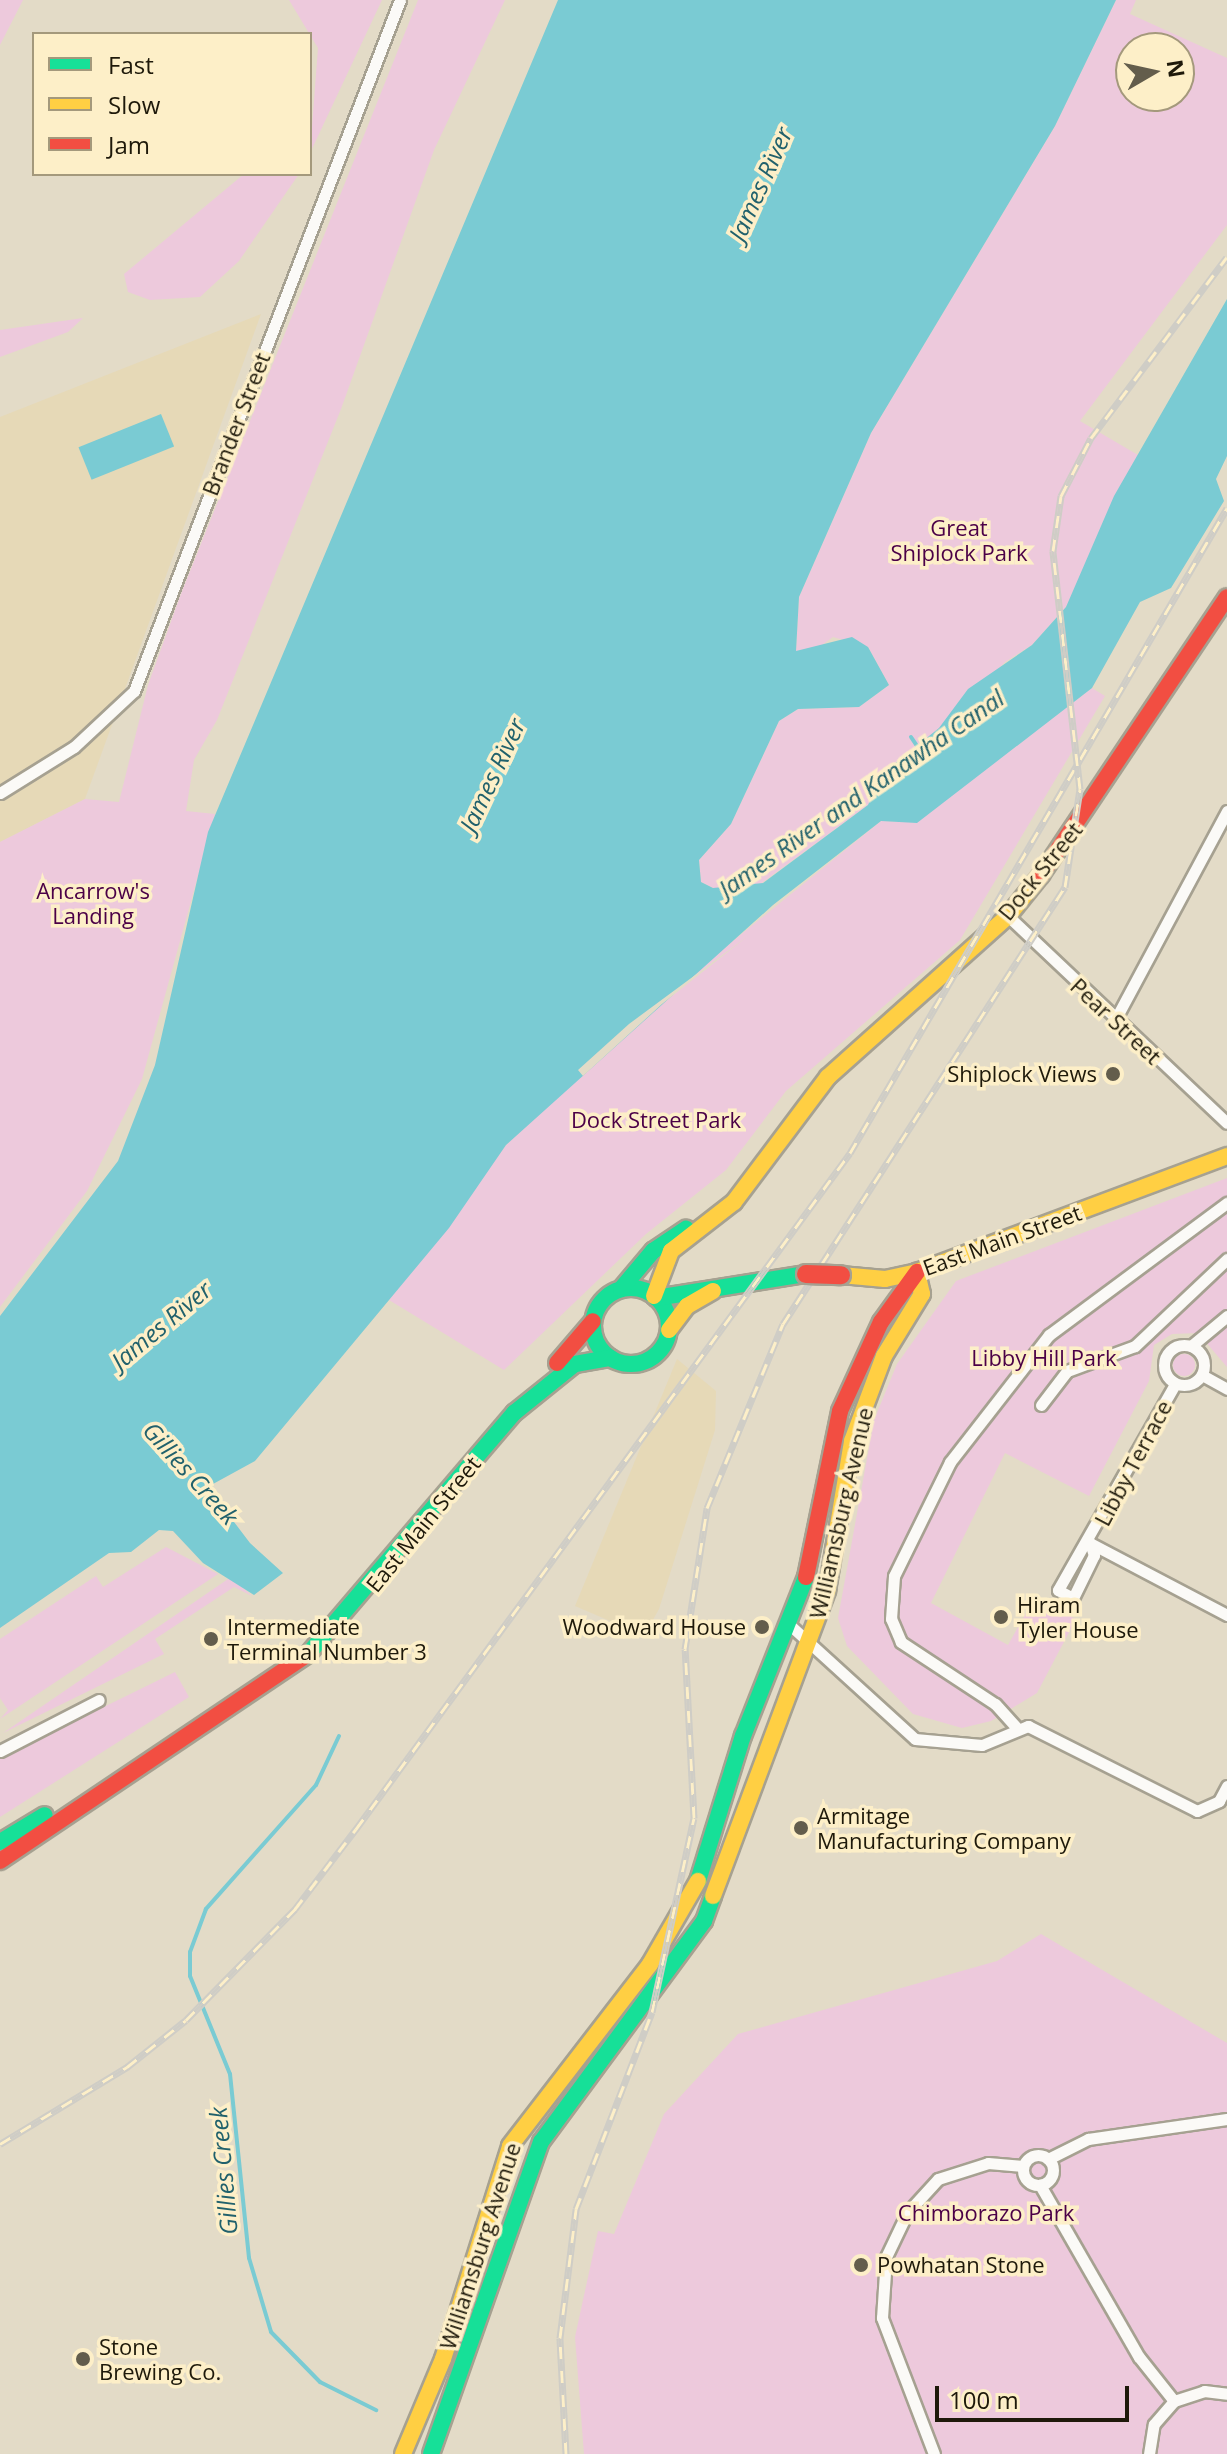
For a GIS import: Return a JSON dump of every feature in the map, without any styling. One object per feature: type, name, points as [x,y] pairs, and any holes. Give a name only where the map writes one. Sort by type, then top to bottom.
[{"type":"main road","name":"Dock Street","points":[[621,1289],[659,1245],[717,1205],[805,1104],[1008,916],[1072,835],[1227,597]]},
{"type":"main road","name":"Dock Street","points":[[655,1297],[666,1257],[734,1202],[805,1104]]},
{"type":"main road","name":"East Main Street","points":[[655,1297],[806,1274],[885,1279],[917,1272],[1227,1156]]},
{"type":"main road","name":"Williamsburg Avenue","points":[[403,2454],[445,2353],[510,2146],[684,1915],[743,1736],[792,1627],[840,1411],[867,1346],[917,1272]]},
{"type":"main road","name":"Williamsburg Avenue","points":[[431,2454],[541,2142],[704,1921],[781,1700],[811,1641],[833,1563],[852,1441],[884,1356],[922,1294],[917,1272]]},
{"type":"main road","name":"East Main Street","points":[[669,1330],[687,1306],[721,1286]]},
{"type":"main road","points":[[621,1289],[655,1297],[669,1330],[651,1359],[631,1365],[610,1358],[593,1321],[600,1304],[621,1289]]},
{"type":"main road","name":"East Main Street","points":[[0,1842],[311,1639],[503,1409],[575,1350],[593,1321]]},
{"type":"main road","name":"East Main Street","points":[[0,1861],[322,1644],[514,1413],[575,1364],[610,1358]]},
{"type":"street","name":"Brander Street","points":[[0,793],[74,747],[134,691],[400,0]]},
{"type":"street","points":[[1115,1020],[1227,811]]},
{"type":"street","name":"Pear Street","points":[[1008,916],[1227,1123]]},
{"type":"street","points":[[1016,1727],[995,1704],[901,1642],[891,1619],[894,1576],[950,1462],[1049,1335],[1227,1203]]},
{"type":"street","points":[[1041,1405],[1067,1371],[1140,1342],[1227,1259]]},
{"type":"street","points":[[1227,1316],[1191,1346],[1178,1345],[1164,1360],[1175,1384],[1202,1375],[1227,1389]]},
{"type":"street","points":[[1191,1346],[1204,1361],[1202,1375]]},
{"type":"street","name":"Libby Terrace","points":[[1175,1384],[1090,1543],[1227,1615]]},
{"type":"street","points":[[792,1627],[811,1641],[915,1739],[982,1745],[1016,1727],[1028,1726],[1197,1811],[1219,1801],[1227,1786]]},
{"type":"street","points":[[0,1751],[99,1700]]},
{"type":"street","points":[[934,2454],[882,2318],[886,2257],[907,2213],[938,2179],[971,2166],[1023,2166],[1033,2155],[1048,2159],[1088,2139],[1227,2119]]},
{"type":"street","points":[[1040,2185],[1052,2176],[1048,2159]]},
{"type":"street","points":[[1023,2166],[1027,2180],[1040,2185],[1139,2357],[1174,2401]]},
{"type":"street","points":[[1149,2454],[1154,2424],[1174,2401],[1204,2391],[1227,2394]]},
{"type":"shaded area","points":[[261,314],[85,799],[0,842],[0,417]]},
{"type":"shaded area","points":[[677,1359],[716,1391],[715,1430],[659,1609],[649,1627],[631,1630],[575,1606]]},
{"type":"green space","points":[[0,0],[23,0],[0,45]]},
{"type":"green space","points":[[289,0],[382,0],[312,149],[318,48],[312,32],[308,32]]},
{"type":"green space","name":"Ancarrow's Landing","points":[[418,0],[505,0],[434,150],[341,409],[217,720],[194,760],[186,811],[215,814],[142,1079],[87,1191],[0,1307],[0,842],[85,799],[119,802],[148,685],[181,594]]},
{"type":"green space","name":"Great Shiplock Park","points":[[1116,0],[1136,0],[1130,14],[1170,32],[1115,32],[1115,112],[1195,112],[1195,43],[1227,58],[1227,225],[1080,421],[1138,455],[1066,607],[1032,645],[1005,662],[868,805],[755,888],[713,888],[701,882],[699,860],[731,824],[779,721],[798,709],[859,707],[889,685],[868,647],[833,637],[811,653],[796,651],[799,597],[871,433],[1055,126]]},
{"type":"green space","points":[[242,176],[298,176],[239,261],[200,297],[150,300],[128,292],[124,274]]},
{"type":"green space","points":[[83,318],[68,332],[0,357],[0,330]]},
{"type":"green space","name":"Dock Street Park","points":[[1092,688],[1105,696],[960,940],[786,1091],[726,1170],[646,1234],[504,1370],[389,1300],[506,1145],[659,1001],[881,821],[917,822]]},
{"type":"green space","name":"Libby Hill Park","points":[[1227,1178],[1227,1367],[1198,1333],[1172,1334],[1154,1345],[1149,1381],[1089,1496],[1005,1453],[931,1603],[1008,1645],[1034,1599],[1076,1619],[1037,1693],[991,1721],[962,1728],[913,1714],[847,1646],[838,1618],[874,1420],[897,1364],[956,1281]]},
{"type":"green space","points":[[1184,1354],[1192,1357],[1195,1365],[1192,1373],[1184,1376],[1176,1373],[1173,1365],[1176,1357]]},
{"type":"green space","points":[[166,1547],[218,1574],[0,1719],[8,1710],[0,1698],[0,1639],[96,1576],[103,1587]]},
{"type":"green space","points":[[231,1577],[252,1596],[234,1587],[155,1639],[164,1654],[3,1733]]},
{"type":"green space","points":[[175,1672],[189,1697],[0,1817],[0,1758]]},
{"type":"green space","name":"Chimborazo Park","points":[[1041,1934],[1227,2043],[1227,2454],[584,2454],[575,2337],[598,2231],[614,2234],[664,2114],[738,2034],[997,1961]]},
{"type":"water","name":"James River","points":[[558,0],[1116,0],[1055,126],[871,433],[799,597],[796,651],[852,637],[868,647],[889,685],[859,707],[798,709],[779,721],[731,824],[699,860],[701,882],[713,888],[763,883],[868,805],[883,773],[939,728],[968,689],[1032,645],[1066,607],[1114,496],[1227,299],[1227,456],[1216,479],[1224,501],[1171,588],[1140,602],[1092,688],[917,823],[881,821],[773,905],[506,1145],[449,1228],[255,1461],[213,1484],[212,1493],[250,1543],[283,1573],[254,1595],[203,1563],[173,1531],[159,1530],[131,1552],[109,1553],[0,1628],[0,1316],[118,1161],[155,1065],[208,832]]},
{"type":"water","points":[[161,414],[174,446],[92,480],[78,447]]},
{"type":"pier","points":[[748,936],[662,1004],[583,1076],[578,1070],[629,1024]]},
{"type":"waterway","name":"James River and Kanawha Canal","points":[[911,737],[917,746]]},
{"type":"waterway","name":"Gillies Creek","points":[[339,1736],[316,1785],[206,1909],[190,1952],[190,1976],[230,2074],[249,2258],[271,2332],[320,2382],[376,2410]]},
{"type":"railway","points":[[566,2454],[560,2338],[576,2209],[652,2012],[694,1818],[685,1649],[707,1508],[783,1324],[1065,887],[1080,789],[1053,551],[1061,496],[1091,438],[1227,257]]},
{"type":"railway","points":[[0,2144],[127,2067],[186,2020],[295,1909],[356,1829],[850,1153],[1227,508]]},
{"type":"traffic: fast","points":[[621,1289],[653,1251],[686,1229]]},
{"type":"traffic: fast","points":[[656,1298],[806,1274]]},
{"type":"traffic: fast","points":[[631,1288],[646,1291],[658,1299],[666,1311],[669,1326],[666,1341],[658,1353],[646,1361],[631,1364],[616,1361],[604,1353],[596,1341],[593,1326],[596,1311],[604,1299],[616,1291],[631,1288]]},
{"type":"traffic: fast","points":[[309,1653],[514,1413],[575,1364],[610,1358]]},
{"type":"traffic: fast","points":[[698,1881],[743,1736],[806,1577]]},
{"type":"traffic: fast","points":[[0,1842],[45,1815]]},
{"type":"traffic: fast","points":[[431,2454],[541,2142],[704,1921],[713,1896]]},
{"type":"traffic: slow","points":[[654,1296],[671,1251],[734,1202],[828,1077],[1008,916],[1041,875]]},
{"type":"traffic: slow","points":[[841,1275],[885,1279],[917,1272],[1227,1156]]},
{"type":"traffic: slow","points":[[713,1896],[827,1591],[852,1441],[884,1356],[922,1294],[917,1272]]},
{"type":"traffic: slow","points":[[669,1330],[687,1306],[713,1291]]},
{"type":"traffic: slow","points":[[403,2454],[443,2359],[510,2146],[650,1964],[698,1881]]},
{"type":"traffic: jam","points":[[1041,875],[1227,597]]},
{"type":"traffic: jam","points":[[806,1577],[840,1411],[881,1322],[917,1272]]},
{"type":"traffic: jam","points":[[806,1274],[841,1275]]},
{"type":"traffic: jam","points":[[557,1363],[593,1321]]},
{"type":"traffic: jam","points":[[0,1861],[309,1653]]},
{"type":"place","name":"Shiplock Views","points":[[1113,1074]]},
{"type":"place","name":"Hiram Tyler House","points":[[1001,1617]]},
{"type":"place","name":"Woodward House","points":[[762,1627]]},
{"type":"place","name":"Intermediate Terminal Number 3","points":[[211,1639]]},
{"type":"place","name":"Armitage Manufacturing Company","points":[[801,1828]]},
{"type":"place","name":"Powhatan Stone","points":[[861,2265]]},
{"type":"place","name":"Stone Brewing Co.","points":[[83,2359]]}]
